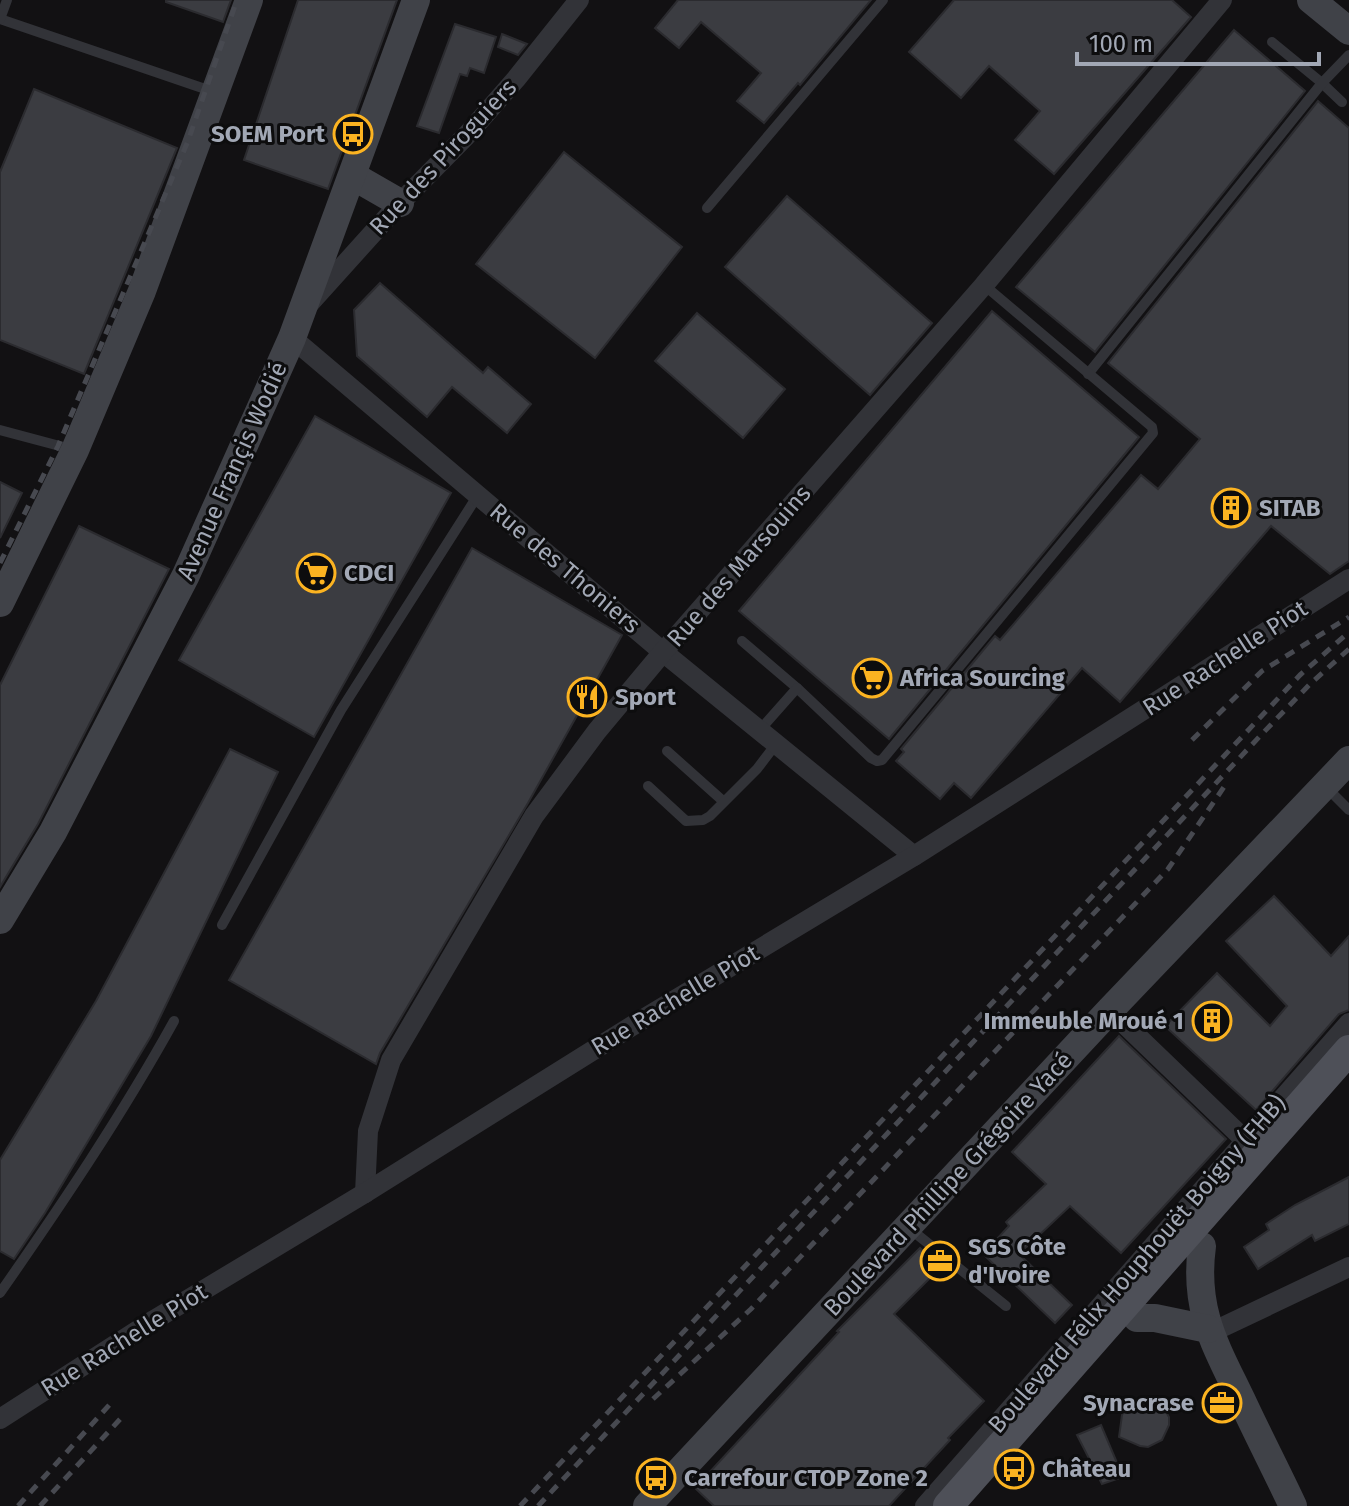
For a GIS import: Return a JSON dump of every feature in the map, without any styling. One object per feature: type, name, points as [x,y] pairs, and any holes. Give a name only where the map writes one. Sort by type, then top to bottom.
[{"type":"main road","name":"Boulevard Félix Houphouët Boigny (FHB)","points":[[948,1506],[1349,1050]]},
{"type":"main road","name":"Boulevard Félix Houphouët Boigny (FHB)","points":[[967,1506],[1202,1246],[1349,1076]]},
{"type":"street","points":[[0,603],[75,450],[142,291],[249,0]]},
{"type":"street","name":"Avenue Françis Wodié","points":[[0,920],[53,832],[186,575],[292,338],[416,0]]},
{"type":"street","name":"Rue des Piroguiers","points":[[302,311],[466,136],[579,0]]},
{"type":"street","name":"Rue des Marsouins","points":[[365,1193],[368,1131],[391,1060],[534,816],[597,731],[663,652],[984,285],[1222,0]]},
{"type":"street","points":[[1311,0],[1349,31]]},
{"type":"street","points":[[353,176],[400,203]]},
{"type":"street","name":"Rue des Thoniers","points":[[292,338],[663,652],[914,856]]},
{"type":"street","name":"Rue Rachelle Piot","points":[[0,1419],[154,1320],[914,856],[1349,579]]},
{"type":"street","name":"Boulevard Phillipe Grégoire Yacé","points":[[655,1503],[1110,1010],[1349,760]]},
{"type":"street","points":[[1110,1010],[1245,1140]]},
{"type":"street","name":"Boulevard Félix Houphouët Boigny (FHB)","points":[[925,1506],[1349,1023]]},
{"type":"street","points":[[1202,1246],[1200,1291],[1209,1331],[1293,1506]]},
{"type":"street","points":[[1137,1318],[1155,1318],[1209,1331],[1349,1267]]},
{"type":"lane","points":[[7,0],[0,19],[216,93]]},
{"type":"lane","points":[[707,208],[883,0]]},
{"type":"lane","points":[[1272,42],[1342,102]]},
{"type":"lane","points":[[1088,374],[1322,83],[1349,55]]},
{"type":"lane","points":[[742,641],[871,758],[882,760],[1153,433],[1152,427],[984,285]]},
{"type":"lane","points":[[0,430],[75,450]]},
{"type":"lane","points":[[222,925],[341,710],[478,495]]},
{"type":"lane","points":[[648,786],[686,821],[703,820],[710,816],[757,769],[768,738],[797,688]]},
{"type":"lane","points":[[667,751],[723,801]]},
{"type":"lane","points":[[1325,786],[1349,810]]},
{"type":"lane","points":[[0,1293],[131,1096],[174,1021]]},
{"type":"lane","points":[[908,1227],[1006,1306]]},
{"type":"building","points":[[166,0],[231,0],[223,22]]},
{"type":"building","points":[[298,0],[397,0],[328,189],[244,160]]},
{"type":"building","points":[[678,0],[871,0],[764,123],[737,101],[761,73],[701,22],[679,48],[655,28]]},
{"type":"building","points":[[954,0],[1172,0],[1191,17],[1054,174],[1015,140],[1040,111],[989,66],[961,98],[909,52]]},
{"type":"building","points":[[455,24],[496,37],[484,73],[470,68],[467,76],[460,74],[439,133],[417,126]]},
{"type":"building","points":[[1234,30],[1305,91],[1095,352],[1016,287]]},
{"type":"building","points":[[502,34],[527,44],[518,55],[498,47]]},
{"type":"building","points":[[34,89],[177,148],[84,374],[0,340],[0,172]]},
{"type":"building","name":"SITAB","points":[[1318,101],[1349,128],[1349,561],[1330,574],[1271,526],[1120,702],[1082,668],[971,798],[954,783],[940,799],[896,761],[904,752],[901,749],[995,636],[1000,640],[1141,475],[1158,489],[1200,439],[1108,363]]},
{"type":"building","points":[[564,152],[682,247],[595,358],[476,264]]},
{"type":"building","points":[[787,196],[932,323],[870,395],[725,267]]},
{"type":"building","points":[[380,283],[483,373],[488,367],[531,404],[507,433],[452,387],[427,417],[357,356],[354,310]]},
{"type":"building","points":[[992,311],[1139,437],[889,739],[739,611]]},
{"type":"building","points":[[697,313],[785,389],[743,438],[655,361]]},
{"type":"building","points":[[315,416],[451,493],[314,737],[179,660]]},
{"type":"building","points":[[0,482],[22,493],[0,538]]},
{"type":"building","points":[[79,526],[169,569],[38,824],[0,887],[0,685]]},
{"type":"building","points":[[472,548],[622,635],[376,1064],[229,980]]},
{"type":"building","points":[[230,749],[278,772],[151,1036],[14,1259],[0,1251],[0,1160],[96,1001]]},
{"type":"building","points":[[1274,896],[1331,956],[1349,936],[1349,1010],[1339,1014],[1256,1110],[1165,1026],[1217,973],[1270,1026],[1287,1006],[1226,941]]},
{"type":"building","points":[[1119,1036],[1226,1139],[1121,1253],[1070,1206],[1019,1254],[1072,1305],[1055,1323],[983,1254],[1009,1226],[1006,1222],[1046,1184],[1012,1152]]},
{"type":"building","points":[[1349,1177],[1349,1224],[1315,1241],[1312,1235],[1258,1269],[1244,1247],[1269,1230],[1266,1224]]},
{"type":"building","points":[[920,1248],[940,1268],[894,1314],[984,1401],[889,1506],[714,1506],[695,1488],[837,1331]]},
{"type":"building","points":[[1146,1397],[1161,1403],[1169,1417],[1162,1440],[1148,1447],[1119,1437],[1125,1408],[1131,1402]]},
{"type":"building","points":[[1101,1425],[1123,1477],[1102,1484],[1077,1435]]},
{"type":"railway","points":[[0,563],[58,446],[188,141],[237,0]]},
{"type":"railway","points":[[1192,740],[1262,671],[1349,617]]},
{"type":"railway","points":[[520,1506],[1300,675],[1349,632]]},
{"type":"railway","points":[[538,1506],[1261,735],[1349,649]]},
{"type":"railway","points":[[653,1399],[751,1309],[1168,869],[1224,787]]},
{"type":"railway","points":[[18,1506],[111,1403]]},
{"type":"railway","points":[[40,1506],[123,1416]]},
{"type":"place","name":"SOEM Port","points":[[353,134]]},
{"type":"place","name":"SITAB","points":[[1231,508]]},
{"type":"place","name":"CDCI","points":[[316,573]]},
{"type":"place","name":"Africa Sourcing","points":[[872,678]]},
{"type":"place","name":"Sport","points":[[587,697]]},
{"type":"place","name":"Immeuble Mroué 1","points":[[1212,1021]]},
{"type":"place","name":"SGS Côte d'Ivoire","points":[[940,1261]]},
{"type":"place","name":"Synacrase","points":[[1222,1403]]},
{"type":"place","name":"Château","points":[[1014,1469]]},
{"type":"place","name":"Carrefour CTOP Zone 2","points":[[656,1478]]}]
